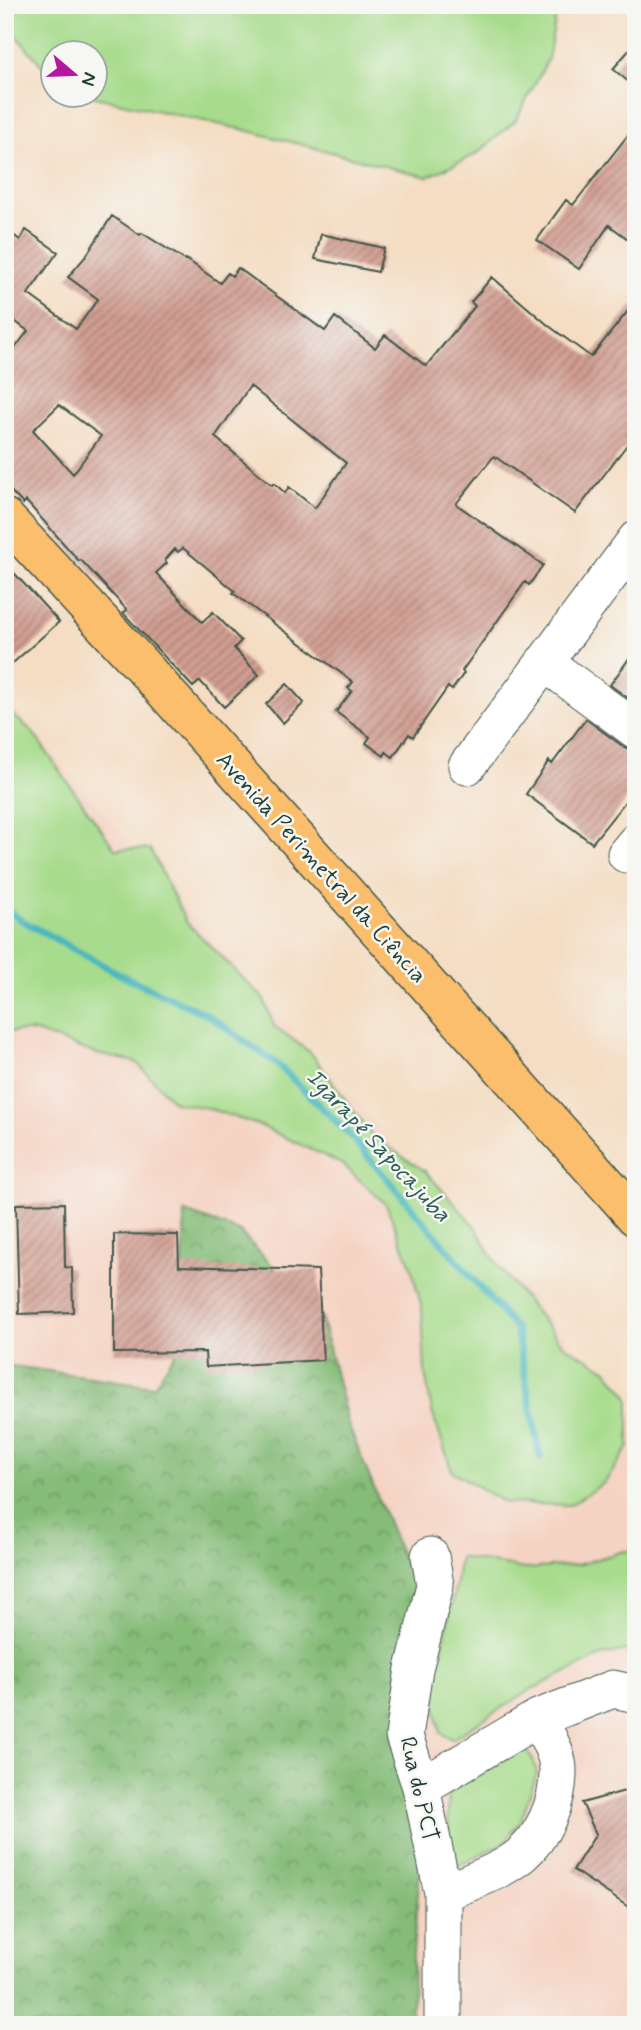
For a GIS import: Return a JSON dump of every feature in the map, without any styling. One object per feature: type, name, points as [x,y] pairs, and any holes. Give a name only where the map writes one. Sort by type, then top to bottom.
[{"type":"main road","name":"Avenida Perimetral da Ciência","points":[[5,519],[143,667],[636,1217]]},
{"type":"street","points":[[467,766],[636,540]]},
{"type":"street","points":[[544,662],[636,730]]},
{"type":"street","name":"Rua do PCT","points":[[430,1556],[435,1585],[414,1669],[404,1736],[421,1787],[443,1893],[443,2025]]},
{"type":"street","points":[[421,1787],[538,1718],[612,1689],[636,1694]]},
{"type":"street","points":[[443,1893],[490,1874],[521,1854],[543,1828],[553,1808],[559,1772],[553,1749],[538,1718]]},
{"type":"shaded area","points":[[5,698],[227,958],[636,1415],[636,2025],[5,2025]]},
{"type":"green space","points":[[5,5],[558,5],[548,59],[516,120],[477,154],[427,177],[245,130],[108,100],[108,38],[38,38],[38,61],[5,23]]},
{"type":"green space","points":[[5,709],[31,730],[115,849],[150,849],[186,922],[264,999],[274,1026],[311,1053],[374,1138],[425,1171],[474,1225],[498,1266],[563,1345],[606,1369],[629,1397],[629,1447],[605,1482],[570,1505],[505,1503],[452,1471],[432,1412],[425,1373],[422,1308],[410,1263],[386,1204],[342,1164],[261,1126],[207,1108],[174,1102],[136,1062],[97,1054],[33,1031],[5,1032]]},
{"type":"green space","points":[[185,1212],[239,1231],[321,1316],[348,1424],[420,1602],[398,1674],[426,1797],[413,1953],[412,2025],[5,2025],[5,1365],[154,1386],[179,1347]]},
{"type":"green space","points":[[624,1551],[636,1552],[636,1648],[603,1655],[530,1690],[452,1739],[441,1733],[437,1715],[436,1683],[460,1557],[525,1569],[577,1565]]},
{"type":"green space","points":[[525,1748],[533,1759],[537,1773],[521,1820],[505,1842],[458,1866],[449,1831],[449,1794],[489,1762]]},
{"type":"building","points":[[636,42],[636,88],[613,69]]},
{"type":"building","points":[[636,125],[636,245],[609,225],[579,269],[537,240],[566,200],[573,205]]},
{"type":"building","points":[[112,216],[140,235],[142,233],[186,259],[220,283],[228,273],[232,276],[238,268],[325,331],[335,317],[375,348],[385,335],[426,366],[475,306],[471,302],[492,277],[549,326],[591,357],[636,301],[636,433],[575,513],[494,456],[456,504],[543,565],[529,585],[525,582],[462,671],[464,673],[452,690],[448,687],[413,737],[409,734],[393,757],[386,752],[384,756],[366,743],[370,737],[336,712],[352,691],[348,688],[353,682],[233,593],[235,591],[183,548],[178,552],[175,549],[165,560],[167,563],[156,573],[202,622],[213,612],[241,641],[234,648],[259,675],[224,707],[200,681],[193,687],[123,613],[127,610],[81,560],[79,561],[26,501],[23,504],[5,485],[5,361],[28,331],[5,314],[5,229],[20,240],[26,230],[58,252],[28,294],[76,329],[98,299],[68,277],[86,256]],"holes":[[[250,386],[346,463],[315,508],[289,487],[285,493],[274,483],[272,485],[215,437]],[[59,405],[101,436],[73,474],[33,430]]]},
{"type":"building","points":[[321,234],[384,248],[378,272],[315,259]]},
{"type":"building","points":[[5,563],[59,622],[5,670]]},
{"type":"building","points":[[636,649],[636,704],[610,685]]},
{"type":"building","points":[[287,684],[304,703],[283,723],[266,704]]},
{"type":"building","points":[[586,719],[624,747],[636,751],[636,788],[592,843],[526,794],[549,761],[552,764]]},
{"type":"building","points":[[64,1203],[65,1267],[72,1268],[73,1312],[19,1314],[16,1204]]},
{"type":"building","points":[[114,1234],[178,1235],[179,1266],[318,1270],[323,1360],[206,1367],[205,1352],[114,1353]]},
{"type":"building","points":[[632,1789],[636,1808],[636,1912],[573,1870],[596,1834],[582,1803]]},
{"type":"waterway","name":"Igarapé Sapocajuba","points":[[5,908],[21,920],[123,976],[208,1015],[277,1064],[347,1132],[516,1329],[540,1457]]}]
